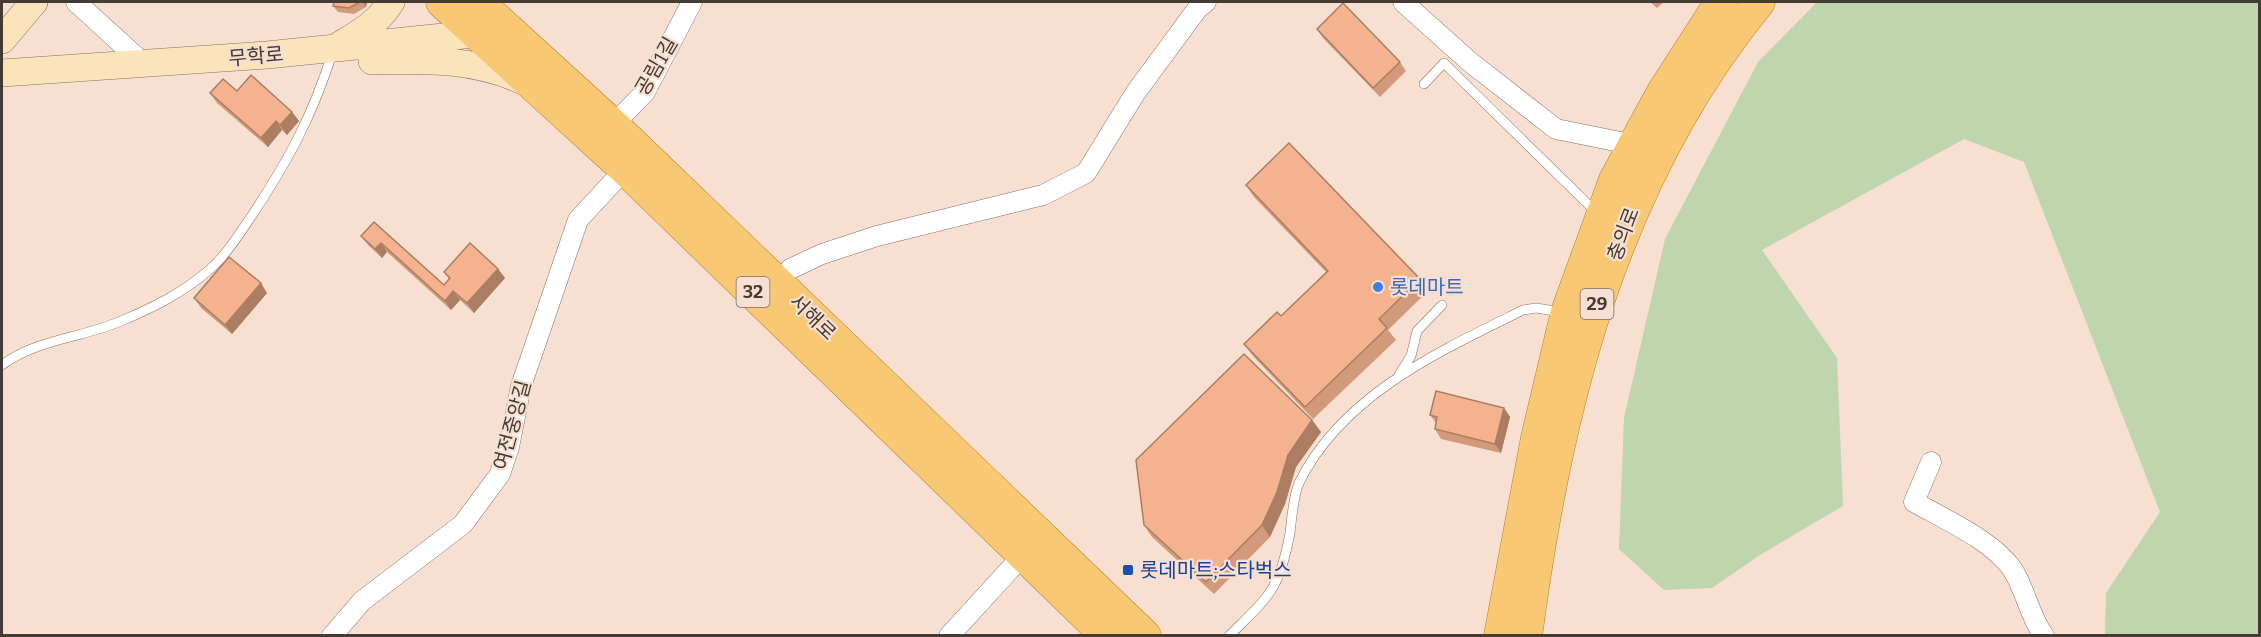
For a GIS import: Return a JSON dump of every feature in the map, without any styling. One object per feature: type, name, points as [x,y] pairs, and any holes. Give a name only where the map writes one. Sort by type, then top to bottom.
[{"type":"main road","points":[[2,40],[34,2]]},
{"type":"main road","points":[[391,2],[383,15],[369,28],[333,49],[348,61],[436,59],[483,66],[536,88]]},
{"type":"main road","name":"서해로","points":[[442,2],[1033,545],[1145,636]]},
{"type":"main road","name":"서해로","points":[[478,2],[613,125],[1033,545],[1100,634]]},
{"type":"main road","name":"충의로","points":[[1500,636],[1535,449],[1567,312],[1615,180],[1663,92],[1721,2]]},
{"type":"main road","name":"충의로","points":[[1526,636],[1537,552],[1554,469],[1576,371],[1600,295],[1641,186],[1698,88],[1757,3]]},
{"type":"main road","name":"무학로","points":[[2,73],[145,65],[333,49],[509,29]]},
{"type":"main road","points":[[613,125],[790,269],[871,342],[1040,508],[1044,523],[1033,545]]},
{"type":"street","points":[[76,2],[145,65]]},
{"type":"street","name":"공림1길","points":[[613,125],[645,92],[692,2]]},
{"type":"street","points":[[790,269],[822,254],[877,236],[1043,195],[1086,173],[1136,92],[1198,8],[1206,2]]},
{"type":"street","points":[[1403,2],[1470,62],[1556,129],[1635,145]]},
{"type":"street","name":"여전중앙길","points":[[333,636],[362,601],[463,524],[500,474],[509,447],[521,386],[578,220],[625,169]]},
{"type":"street","points":[[1931,462],[1914,502],[1992,549],[2012,569],[2044,636]]},
{"type":"street","points":[[949,636],[1033,545]]},
{"type":"lane","points":[[2,365],[56,339],[117,323],[168,301],[209,271],[231,247],[293,151],[318,99],[333,49]]},
{"type":"lane","points":[[1424,84],[1444,63],[1601,217]]},
{"type":"lane","points":[[1397,377],[1411,356],[1417,331],[1442,305]]},
{"type":"lane","points":[[1229,636],[1271,594],[1283,571],[1298,486],[1316,454],[1358,409],[1397,377],[1523,310],[1536,308],[1567,312]]},
{"type":"green space","points":[[1817,2],[2259,2],[2259,635],[2105,635],[2106,593],[2160,512],[2024,162],[1964,139],[1762,250],[1837,358],[1843,506],[1760,555],[1712,588],[1664,590],[1619,549],[1624,418],[1665,239],[1758,62]]},
{"type":"building","points":[[334,2],[360,2],[349,8],[333,6]]},
{"type":"building","points":[[1343,3],[1400,62],[1373,88],[1317,29]]},
{"type":"building","points":[[251,75],[292,112],[280,125],[276,121],[261,138],[210,93],[223,79],[237,91]]},
{"type":"building","name":"롯데마트","points":[[1289,143],[1420,279],[1379,319],[1387,328],[1305,407],[1244,344],[1277,312],[1281,316],[1328,271],[1246,185]]},
{"type":"building","points":[[374,222],[444,285],[450,278],[444,272],[470,243],[498,269],[467,303],[453,291],[445,301],[381,243],[375,249],[361,236]]},
{"type":"building","points":[[229,257],[261,283],[225,325],[194,298]]},
{"type":"building","points":[[1244,354],[1312,420],[1288,455],[1277,492],[1262,525],[1206,582],[1144,525],[1136,460]]},
{"type":"building","points":[[1436,391],[1504,408],[1495,444],[1435,429],[1437,417],[1430,415]]},
{"type":"place","name":"롯데마트","points":[[1378,287]]},
{"type":"place","name":"롯데마트;스타벅스","points":[[1128,570]]}]
